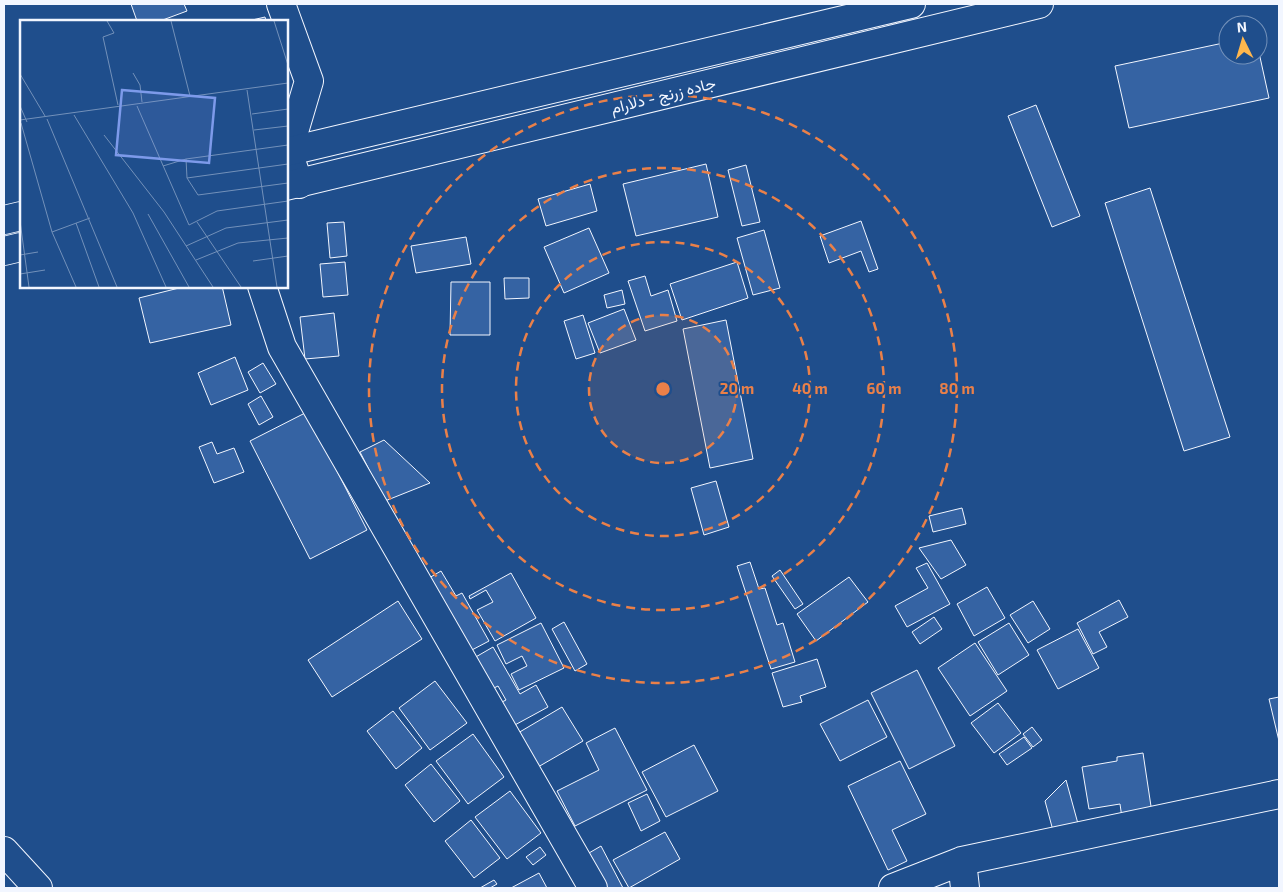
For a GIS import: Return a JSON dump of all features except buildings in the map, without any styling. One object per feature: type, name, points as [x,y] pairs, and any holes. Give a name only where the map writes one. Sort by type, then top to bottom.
[{"type":"main road","points":[[281,4],[287,20]]},
{"type":"main road","name":"جاده زرنج - دلارام","points":[[288,152],[911,4]]},
{"type":"main road","name":"جاده زرنج - دلارام","points":[[292,185],[1039,4]]},
{"type":"main road","points":[[288,24],[308,81],[288,149]]},
{"type":"main road","points":[[288,159],[292,185]]},
{"type":"main road","points":[[4,220],[20,216]]},
{"type":"main road","points":[[4,251],[20,246]]},
{"type":"main road","points":[[263,288],[282,347],[593,888]]},
{"type":"main road","points":[[893,888],[962,861],[1279,794]]},
{"type":"main road","points":[[4,851],[38,888]]},
{"type":"main road","points":[[962,861],[965,888]]}]
